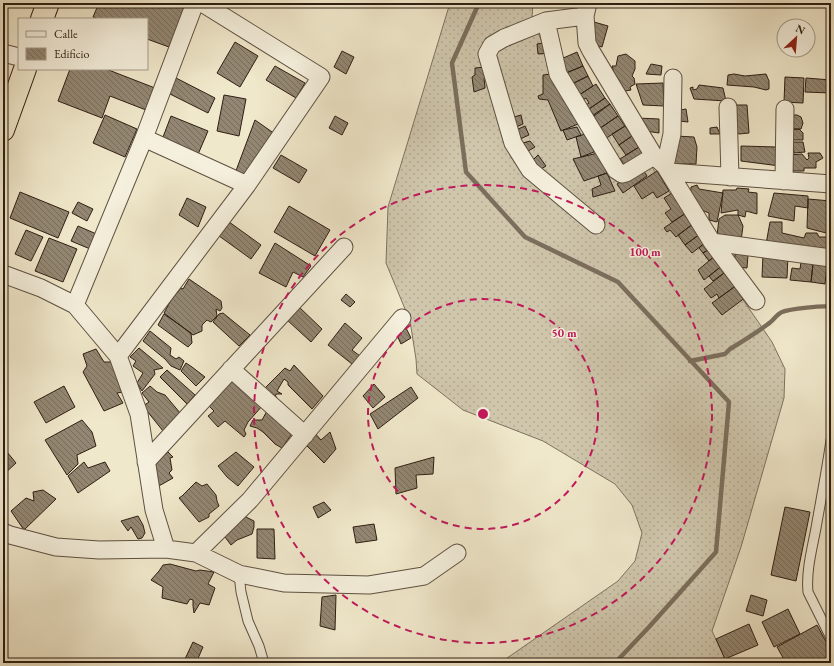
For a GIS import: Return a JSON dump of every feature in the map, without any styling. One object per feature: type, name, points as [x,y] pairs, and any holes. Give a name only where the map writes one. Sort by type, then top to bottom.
[{"type":"highway","points":[[42,18],[48,3]]},
{"type":"highway","points":[[3,130],[25,70]]},
{"type":"street","points":[[75,305],[144,138],[195,3]]},
{"type":"street","points":[[118,356],[247,185],[321,78],[202,3]]},
{"type":"street","points":[[596,225],[530,170],[513,143],[488,54],[492,45],[504,38],[546,21],[586,10],[587,43],[712,242],[756,301]]},
{"type":"street","points":[[546,21],[558,74],[616,170],[622,174],[663,165],[730,177],[831,184]]},
{"type":"street","points":[[3,53],[18,57]]},
{"type":"street","points":[[663,165],[672,134],[673,78]]},
{"type":"street","points":[[728,107],[730,177]]},
{"type":"street","points":[[784,181],[785,109]]},
{"type":"street","points":[[144,138],[247,185]]},
{"type":"street","points":[[712,242],[831,258]]},
{"type":"street","points":[[146,462],[344,247]]},
{"type":"street","points":[[3,274],[41,288],[75,305],[118,356],[139,414],[154,510],[166,549]]},
{"type":"street","points":[[196,553],[250,500],[402,318]]},
{"type":"street","points":[[231,369],[305,435]]},
{"type":"street","points":[[3,532],[56,547],[98,550],[166,549],[196,553],[239,574],[284,583],[368,585],[424,576],[457,553]]},
{"type":"lane","points":[[831,440],[810,561],[808,586],[808,592],[831,638]]},
{"type":"lane","points":[[239,574],[241,592],[248,621],[259,646],[264,663]]},
{"type":"shaded area","points":[[450,3],[533,3],[532,17],[554,73],[623,125],[772,342],[785,369],[784,398],[741,547],[712,631],[727,663],[500,663],[618,581],[635,561],[642,533],[632,505],[615,484],[543,441],[463,410],[417,374],[410,321],[386,263],[388,207]]},
{"type":"building","points":[[99,3],[187,3],[169,47],[148,39],[148,18],[93,17]]},
{"type":"building","points":[[566,3],[580,3],[579,6]]},
{"type":"building","points":[[594,22],[608,26],[602,47],[588,43]]},
{"type":"building","points":[[235,42],[258,56],[240,87],[217,73]]},
{"type":"building","points":[[549,42],[552,53],[538,54],[537,44]]},
{"type":"building","points":[[342,51],[354,57],[346,74],[334,67]]},
{"type":"building","points":[[577,52],[583,66],[561,75],[561,59]]},
{"type":"building","points":[[626,54],[635,61],[635,69],[632,76],[635,84],[630,87],[631,90],[619,92],[612,66],[616,66],[618,56]]},
{"type":"building","points":[[651,64],[662,66],[661,75],[646,74]]},
{"type":"building","points":[[275,66],[305,83],[296,98],[266,80]]},
{"type":"building","points":[[583,66],[588,76],[570,85],[564,74]]},
{"type":"building","points":[[486,67],[489,78],[484,78],[485,88],[474,92],[472,77],[475,75],[475,68]]},
{"type":"building","points":[[70,70],[109,70],[155,88],[146,110],[110,96],[102,118],[58,101]]},
{"type":"building","points":[[552,74],[566,93],[572,114],[577,114],[578,124],[561,131],[548,100],[539,99],[538,96],[543,94],[543,75]]},
{"type":"building","points":[[734,74],[745,76],[766,74],[769,81],[769,89],[766,90],[754,87],[727,85],[728,75]]},
{"type":"building","points":[[588,76],[593,86],[576,97],[570,85]]},
{"type":"building","points":[[785,77],[804,78],[803,103],[784,102]]},
{"type":"building","points":[[176,78],[215,98],[208,113],[168,93]]},
{"type":"building","points":[[806,78],[831,80],[831,93],[805,92]]},
{"type":"building","points":[[663,83],[664,106],[643,105],[636,84]]},
{"type":"building","points":[[596,84],[605,98],[586,111],[583,107],[589,103],[586,98],[580,102],[576,97]]},
{"type":"building","points":[[699,85],[723,88],[726,101],[694,99],[690,88],[693,87],[693,90],[697,89]]},
{"type":"building","points":[[224,95],[246,99],[239,136],[217,131]]},
{"type":"building","points":[[605,98],[610,104],[594,116],[592,113],[589,116],[586,111]]},
{"type":"building","points":[[610,104],[618,116],[596,131],[587,119]]},
{"type":"building","points":[[733,105],[747,105],[749,133],[739,134],[734,131]]},
{"type":"building","points":[[686,109],[688,122],[679,121],[680,110]]},
{"type":"building","points":[[105,115],[137,129],[125,157],[93,143]]},
{"type":"building","points":[[521,115],[523,124],[516,127],[514,117]]},
{"type":"building","points":[[787,115],[797,115],[801,117],[803,123],[801,129],[787,129]]},
{"type":"building","points":[[171,116],[208,131],[196,159],[160,145]]},
{"type":"building","points":[[335,116],[348,123],[342,135],[329,128]]},
{"type":"building","points":[[618,116],[625,126],[602,141],[596,131]]},
{"type":"building","points":[[637,118],[659,119],[659,133],[639,130]]},
{"type":"building","points":[[255,120],[275,134],[245,179],[234,176]]},
{"type":"building","points":[[525,126],[529,135],[520,139],[516,130]]},
{"type":"building","points":[[625,126],[632,136],[619,145],[612,134]]},
{"type":"building","points":[[577,127],[581,135],[567,140],[563,130]]},
{"type":"building","points":[[717,127],[720,134],[710,134],[710,128]]},
{"type":"building","points":[[799,129],[803,133],[803,140],[792,140],[787,130]]},
{"type":"building","points":[[588,133],[594,152],[581,157],[576,137]]},
{"type":"building","points":[[632,136],[639,147],[626,155],[619,145]]},
{"type":"building","points":[[676,136],[694,137],[697,147],[696,164],[674,164]]},
{"type":"building","points":[[530,141],[535,147],[528,151],[523,143]]},
{"type":"building","points":[[793,142],[803,142],[805,152],[794,153]]},
{"type":"building","points":[[741,146],[776,147],[780,166],[741,161]]},
{"type":"building","points":[[639,147],[647,158],[628,170],[620,159]]},
{"type":"building","points":[[598,153],[607,173],[584,181],[573,159]]},
{"type":"building","points":[[808,153],[820,153],[823,158],[816,162],[816,168],[804,168],[804,171],[787,171],[788,155],[802,154],[807,160],[809,158]]},
{"type":"building","points":[[281,155],[307,170],[299,183],[273,168]]},
{"type":"building","points":[[538,155],[546,166],[538,171],[531,162]]},
{"type":"building","points":[[641,167],[647,176],[623,193],[617,184]]},
{"type":"building","points":[[657,171],[669,191],[657,198],[653,192],[642,199],[634,186]]},
{"type":"building","points":[[607,173],[615,191],[593,197],[592,189],[601,185],[598,176]]},
{"type":"building","points":[[697,185],[699,189],[723,193],[717,222],[709,220],[709,213],[690,203],[691,187]]},
{"type":"building","points":[[737,188],[749,189],[748,192],[757,193],[757,214],[746,211],[745,217],[738,215],[738,210],[721,213],[723,190],[736,190]]},
{"type":"building","points":[[20,192],[69,212],[58,238],[10,218]]},
{"type":"building","points":[[672,193],[686,213],[672,222],[665,213],[671,209],[664,198]]},
{"type":"building","points":[[774,193],[808,196],[808,208],[795,206],[794,221],[768,216]]},
{"type":"building","points":[[187,198],[206,207],[198,227],[179,215]]},
{"type":"building","points":[[808,199],[831,201],[830,234],[807,228]]},
{"type":"building","points":[[78,202],[93,209],[87,221],[72,213]]},
{"type":"building","points":[[289,206],[330,230],[315,256],[274,232]]},
{"type":"building","points":[[686,213],[693,224],[676,237],[670,230],[667,232],[664,228]]},
{"type":"building","points":[[725,215],[738,215],[743,226],[741,241],[717,235],[719,219]]},
{"type":"building","points":[[225,219],[261,245],[251,259],[215,233]]},
{"type":"building","points":[[770,222],[782,222],[782,233],[804,238],[806,233],[817,233],[819,237],[828,237],[827,255],[766,244]]},
{"type":"building","points":[[693,224],[700,234],[685,245],[678,235]]},
{"type":"building","points":[[78,226],[101,236],[95,251],[71,241]]},
{"type":"building","points":[[26,230],[43,237],[31,261],[15,254]]},
{"type":"building","points":[[700,234],[706,242],[692,253],[685,245]]},
{"type":"building","points":[[49,238],[77,249],[63,282],[35,271]]},
{"type":"building","points":[[706,242],[711,248],[703,253],[699,248]]},
{"type":"building","points":[[275,243],[311,266],[303,277],[293,272],[286,287],[259,273]]},
{"type":"building","points":[[711,248],[716,255],[709,261],[703,253]]},
{"type":"building","points":[[735,254],[748,255],[747,268],[734,267]]},
{"type":"building","points":[[763,254],[788,255],[787,278],[762,277]]},
{"type":"building","points":[[716,255],[723,265],[704,280],[698,270]]},
{"type":"building","points":[[801,262],[813,264],[811,282],[790,280],[792,268],[800,269]]},
{"type":"building","points":[[813,264],[827,265],[825,284],[811,282]]},
{"type":"building","points":[[723,265],[728,270],[713,281],[709,276]]},
{"type":"building","points":[[728,270],[737,285],[719,298],[717,294],[711,298],[704,289]]},
{"type":"building","points":[[189,279],[221,301],[222,308],[220,311],[216,309],[217,316],[211,322],[207,320],[202,325],[202,331],[193,335],[164,313],[171,300],[181,288],[183,289]]},
{"type":"building","points":[[737,285],[746,297],[722,315],[712,303]]},
{"type":"building","points":[[346,294],[355,302],[350,307],[341,300]]},
{"type":"building","points":[[298,306],[322,329],[311,342],[286,319]]},
{"type":"building","points":[[223,313],[250,335],[239,346],[213,322],[219,314]]},
{"type":"building","points":[[164,314],[191,333],[192,343],[188,347],[158,325]]},
{"type":"building","points":[[345,323],[362,338],[352,350],[360,356],[352,364],[328,345]]},
{"type":"building","points":[[405,326],[411,338],[401,344],[395,331]]},
{"type":"building","points":[[150,331],[171,348],[170,355],[176,359],[179,357],[184,361],[180,370],[171,366],[165,359],[143,341]]},
{"type":"building","points":[[139,348],[163,368],[154,370],[155,374],[142,391],[137,383],[143,373],[133,366],[136,361],[130,357]]},
{"type":"building","points":[[96,349],[104,362],[112,362],[123,392],[117,393],[123,403],[104,411],[83,372],[87,366],[83,354]]},
{"type":"building","points":[[186,363],[205,377],[196,386],[181,371]]},
{"type":"building","points":[[294,365],[323,396],[312,409],[284,379],[277,391],[282,394],[275,395],[277,398],[272,400],[263,390],[285,368],[290,371]]},
{"type":"building","points":[[167,370],[195,395],[187,404],[160,377]]},
{"type":"building","points":[[232,377],[263,405],[248,422],[244,430],[246,434],[244,437],[225,421],[218,427],[208,416],[214,411],[207,404]]},
{"type":"building","points":[[374,384],[385,397],[373,408],[363,396]]},
{"type":"building","points":[[64,386],[75,407],[46,423],[34,402]]},
{"type":"building","points":[[150,386],[157,392],[165,395],[181,414],[163,431],[143,406],[149,402],[142,393]]},
{"type":"building","points":[[411,387],[418,398],[378,429],[370,414]]},
{"type":"building","points":[[267,411],[272,412],[272,418],[281,417],[293,432],[282,448],[275,444],[263,432],[250,426],[253,420],[262,420]]},
{"type":"building","points":[[82,420],[92,432],[96,446],[77,455],[78,464],[67,475],[45,440]]},
{"type":"building","points":[[313,431],[321,440],[330,432],[336,449],[324,463],[303,442]]},
{"type":"building","points":[[3,452],[7,452],[16,463],[3,475]]},
{"type":"building","points":[[168,452],[173,457],[170,458],[172,470],[169,473],[173,478],[157,487],[149,468]]},
{"type":"building","points":[[236,452],[254,467],[238,486],[227,477],[218,466]]},
{"type":"building","points":[[434,457],[433,474],[416,475],[417,488],[396,494],[395,468]]},
{"type":"building","points":[[84,462],[88,468],[105,462],[110,471],[78,493],[68,476]]},
{"type":"building","points":[[196,482],[202,486],[207,484],[216,495],[219,506],[209,514],[209,517],[199,522],[179,498]]},
{"type":"building","points":[[43,490],[56,499],[24,530],[11,511],[26,498],[34,501],[33,492]]},
{"type":"building","points":[[324,502],[331,510],[318,518],[313,507]]},
{"type":"building","points":[[785,507],[810,512],[796,581],[771,575]]},
{"type":"building","points":[[242,515],[254,521],[252,534],[237,540],[231,545],[222,533]]},
{"type":"building","points":[[138,516],[145,533],[142,538],[138,539],[131,527],[128,531],[121,521]]},
{"type":"building","points":[[374,524],[377,540],[356,543],[353,527]]},
{"type":"building","points":[[257,529],[274,529],[275,559],[257,558]]},
{"type":"building","points":[[170,564],[196,571],[200,570],[214,572],[208,584],[215,588],[209,605],[200,603],[194,613],[193,600],[190,599],[187,604],[162,598],[163,587],[151,580],[163,565]]},
{"type":"building","points":[[336,595],[335,630],[320,626],[322,597]]},
{"type":"building","points":[[751,595],[767,600],[763,616],[746,611]]},
{"type":"building","points":[[788,609],[800,634],[774,647],[762,622]]},
{"type":"building","points":[[749,624],[758,645],[725,659],[716,639]]},
{"type":"building","points":[[817,625],[831,651],[831,663],[786,663],[777,647]]},
{"type":"building","points":[[193,642],[203,647],[196,663],[185,659]]},
{"type":"waterway","points":[[479,3],[452,63],[466,172],[525,237],[618,282],[729,402],[716,552],[615,663]]},
{"type":"waterway","points":[[690,361],[725,354],[730,349],[770,323],[778,314],[782,312],[807,308],[831,307]]}]
